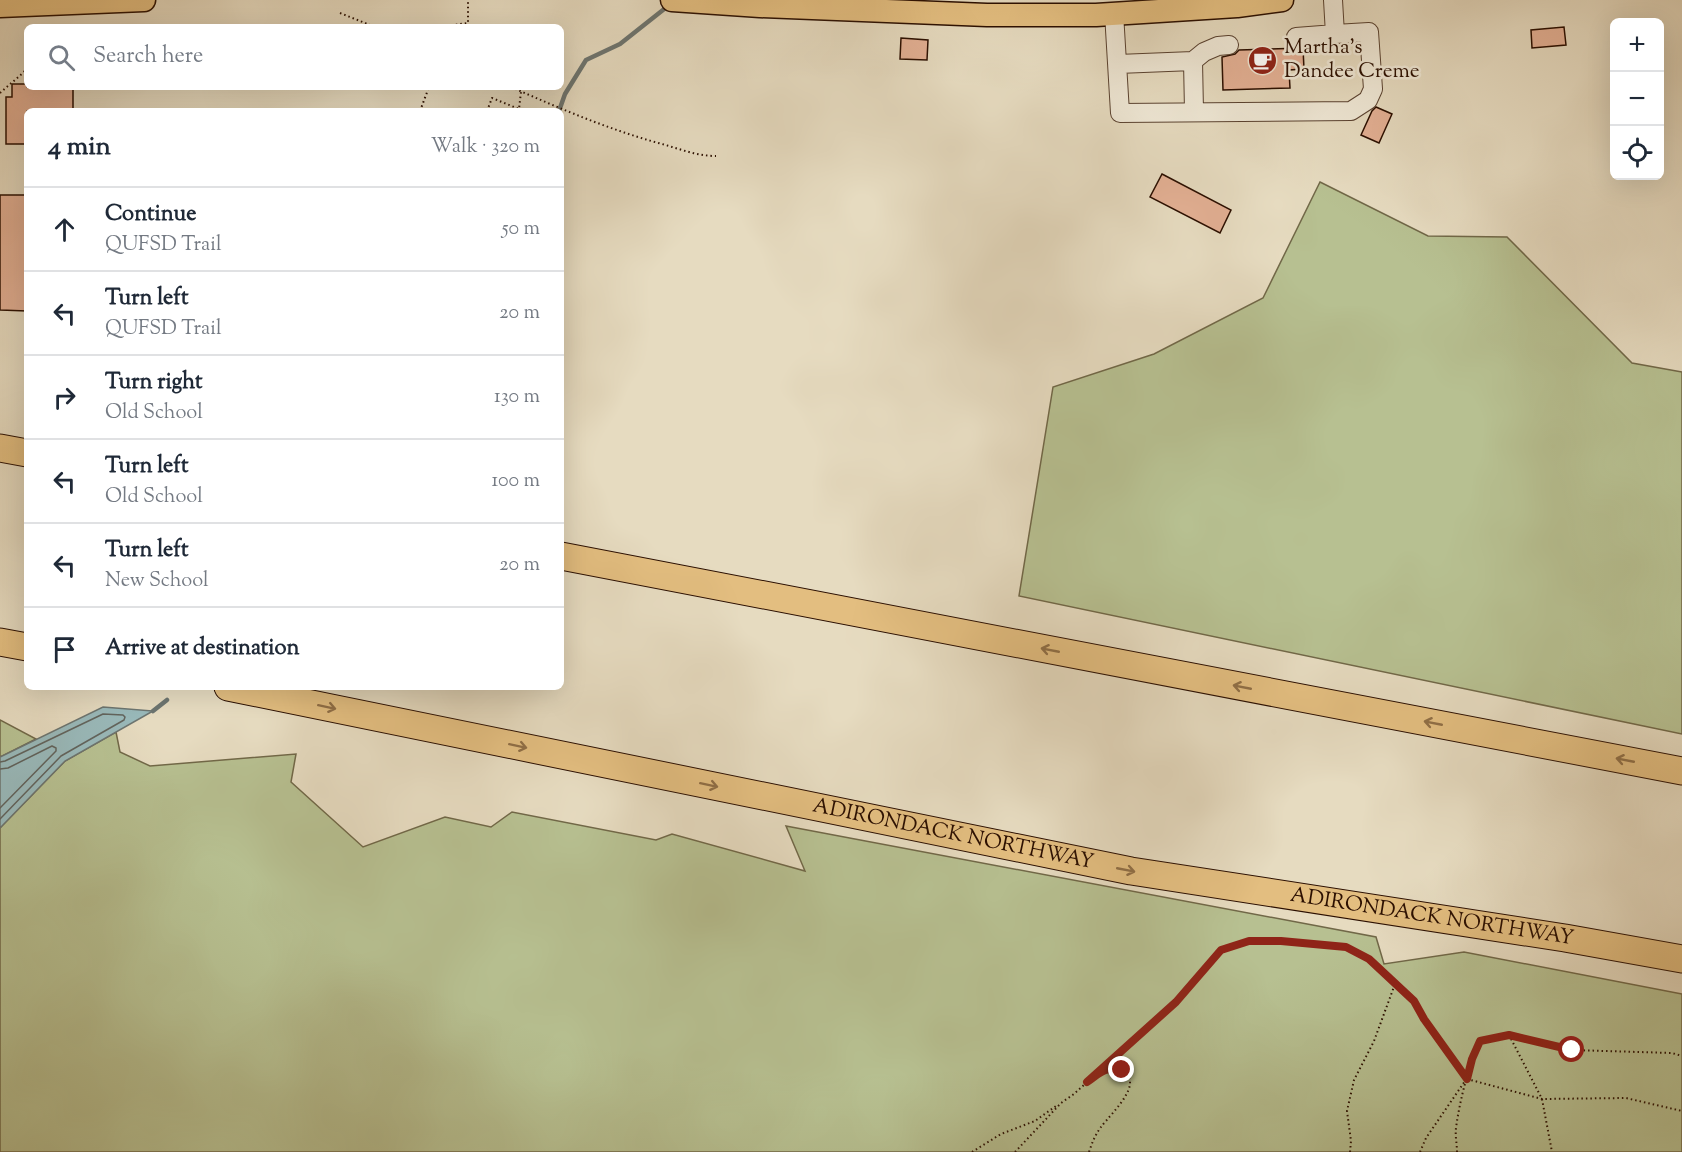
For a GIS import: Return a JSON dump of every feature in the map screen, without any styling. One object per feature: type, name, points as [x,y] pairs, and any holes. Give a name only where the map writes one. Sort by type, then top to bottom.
[{"type":"highway","points":[[0,448],[24,452]]},
{"type":"highway","points":[[564,557],[1682,771]]},
{"type":"highway","points":[[0,642],[24,646]]},
{"type":"highway","name":"ADIRONDACK NORTHWAY","points":[[243,690],[1131,871],[1565,938],[1682,959]]},
{"type":"main road","points":[[0,6],[144,0]]},
{"type":"main road","points":[[672,0],[760,6],[987,15],[1114,14],[1237,6],[1282,0]]},
{"type":"lane","points":[[1334,0],[1335,34]]},
{"type":"lane","points":[[1114,14],[1120,113],[1351,111],[1368,100],[1373,89],[1369,32],[1296,37]]},
{"type":"lane","points":[[1118,64],[1193,61],[1204,52],[1218,46],[1229,45]]},
{"type":"lane","points":[[1193,61],[1194,111]]},
{"type":"path","points":[[460,24],[468,23],[468,0]]},
{"type":"path","points":[[340,13],[368,24]]},
{"type":"path","points":[[0,93],[24,72]]},
{"type":"path","points":[[421,108],[428,90]]},
{"type":"path","points":[[518,90],[559,108]]},
{"type":"path","points":[[519,108],[522,92]]},
{"type":"path","points":[[488,108],[492,98],[517,108]]},
{"type":"path","points":[[564,110],[639,138],[703,156],[716,156]]},
{"type":"path","points":[[972,1152],[1001,1134],[1035,1121],[1061,1103],[1176,1002],[1221,950],[1249,941],[1281,941],[1346,947],[1369,959],[1414,1001],[1424,1019],[1467,1079],[1542,1099],[1626,1098],[1682,1112]]},
{"type":"path","points":[[1350,1152],[1351,1141],[1347,1111],[1354,1080],[1374,1041],[1395,984]]},
{"type":"path","points":[[1509,1035],[1542,1099],[1552,1152]]},
{"type":"path","points":[[1457,1152],[1456,1130],[1472,1059],[1480,1041],[1509,1035],[1572,1050],[1672,1053],[1682,1056]]},
{"type":"path","points":[[1087,1082],[1112,1067],[1126,1072],[1129,1082],[1127,1095],[1094,1137],[1089,1152]]},
{"type":"path","points":[[1420,1152],[1426,1138],[1467,1079]]},
{"type":"path","points":[[1015,1152],[1061,1103]]},
{"type":"green space","points":[[1320,182],[1428,236],[1507,237],[1632,363],[1682,372],[1682,734],[1019,596],[1053,387],[1154,354],[1263,298]]},
{"type":"green space","points":[[0,720],[36,739],[0,757]]},
{"type":"green space","points":[[116,732],[120,752],[150,766],[296,754],[291,782],[363,847],[445,817],[491,827],[512,812],[656,840],[672,834],[805,871],[786,826],[1376,937],[1384,964],[1464,952],[1682,994],[1682,1152],[0,1152],[0,828],[65,761]]},
{"type":"water","points":[[103,707],[153,711],[65,761],[0,828],[0,757]]},
{"type":"building","points":[[1564,27],[1566,45],[1532,48],[1531,30]]},
{"type":"building","points":[[901,38],[928,40],[927,60],[900,59]]},
{"type":"building","name":"Martha's Dandee Creme","points":[[1303,48],[1304,69],[1289,70],[1290,88],[1223,90],[1222,57],[1235,54],[1239,50]]},
{"type":"building","points":[[12,84],[24,84],[24,90],[73,90],[73,108],[24,108],[24,144],[6,144],[6,97],[12,97]]},
{"type":"building","points":[[1376,107],[1392,114],[1379,143],[1361,135]]},
{"type":"building","points":[[1162,174],[1231,210],[1220,233],[1150,197]]},
{"type":"building","points":[[0,195],[24,195],[24,311],[0,310]]},
{"type":"waterway","points":[[560,108],[565,94],[586,60],[620,44],[668,6]]},
{"type":"waterway","points":[[153,711],[167,700]]},
{"type":"place","name":"Martha's Dandee Creme","points":[[1263,60]]},
{"type":"route","points":[[1122,1070],[1112,1067],[1087,1082],[1176,1002],[1221,950],[1249,941],[1281,941],[1346,947],[1369,959],[1414,1001],[1424,1019],[1467,1079],[1480,1041],[1509,1035],[1572,1050]]}]
